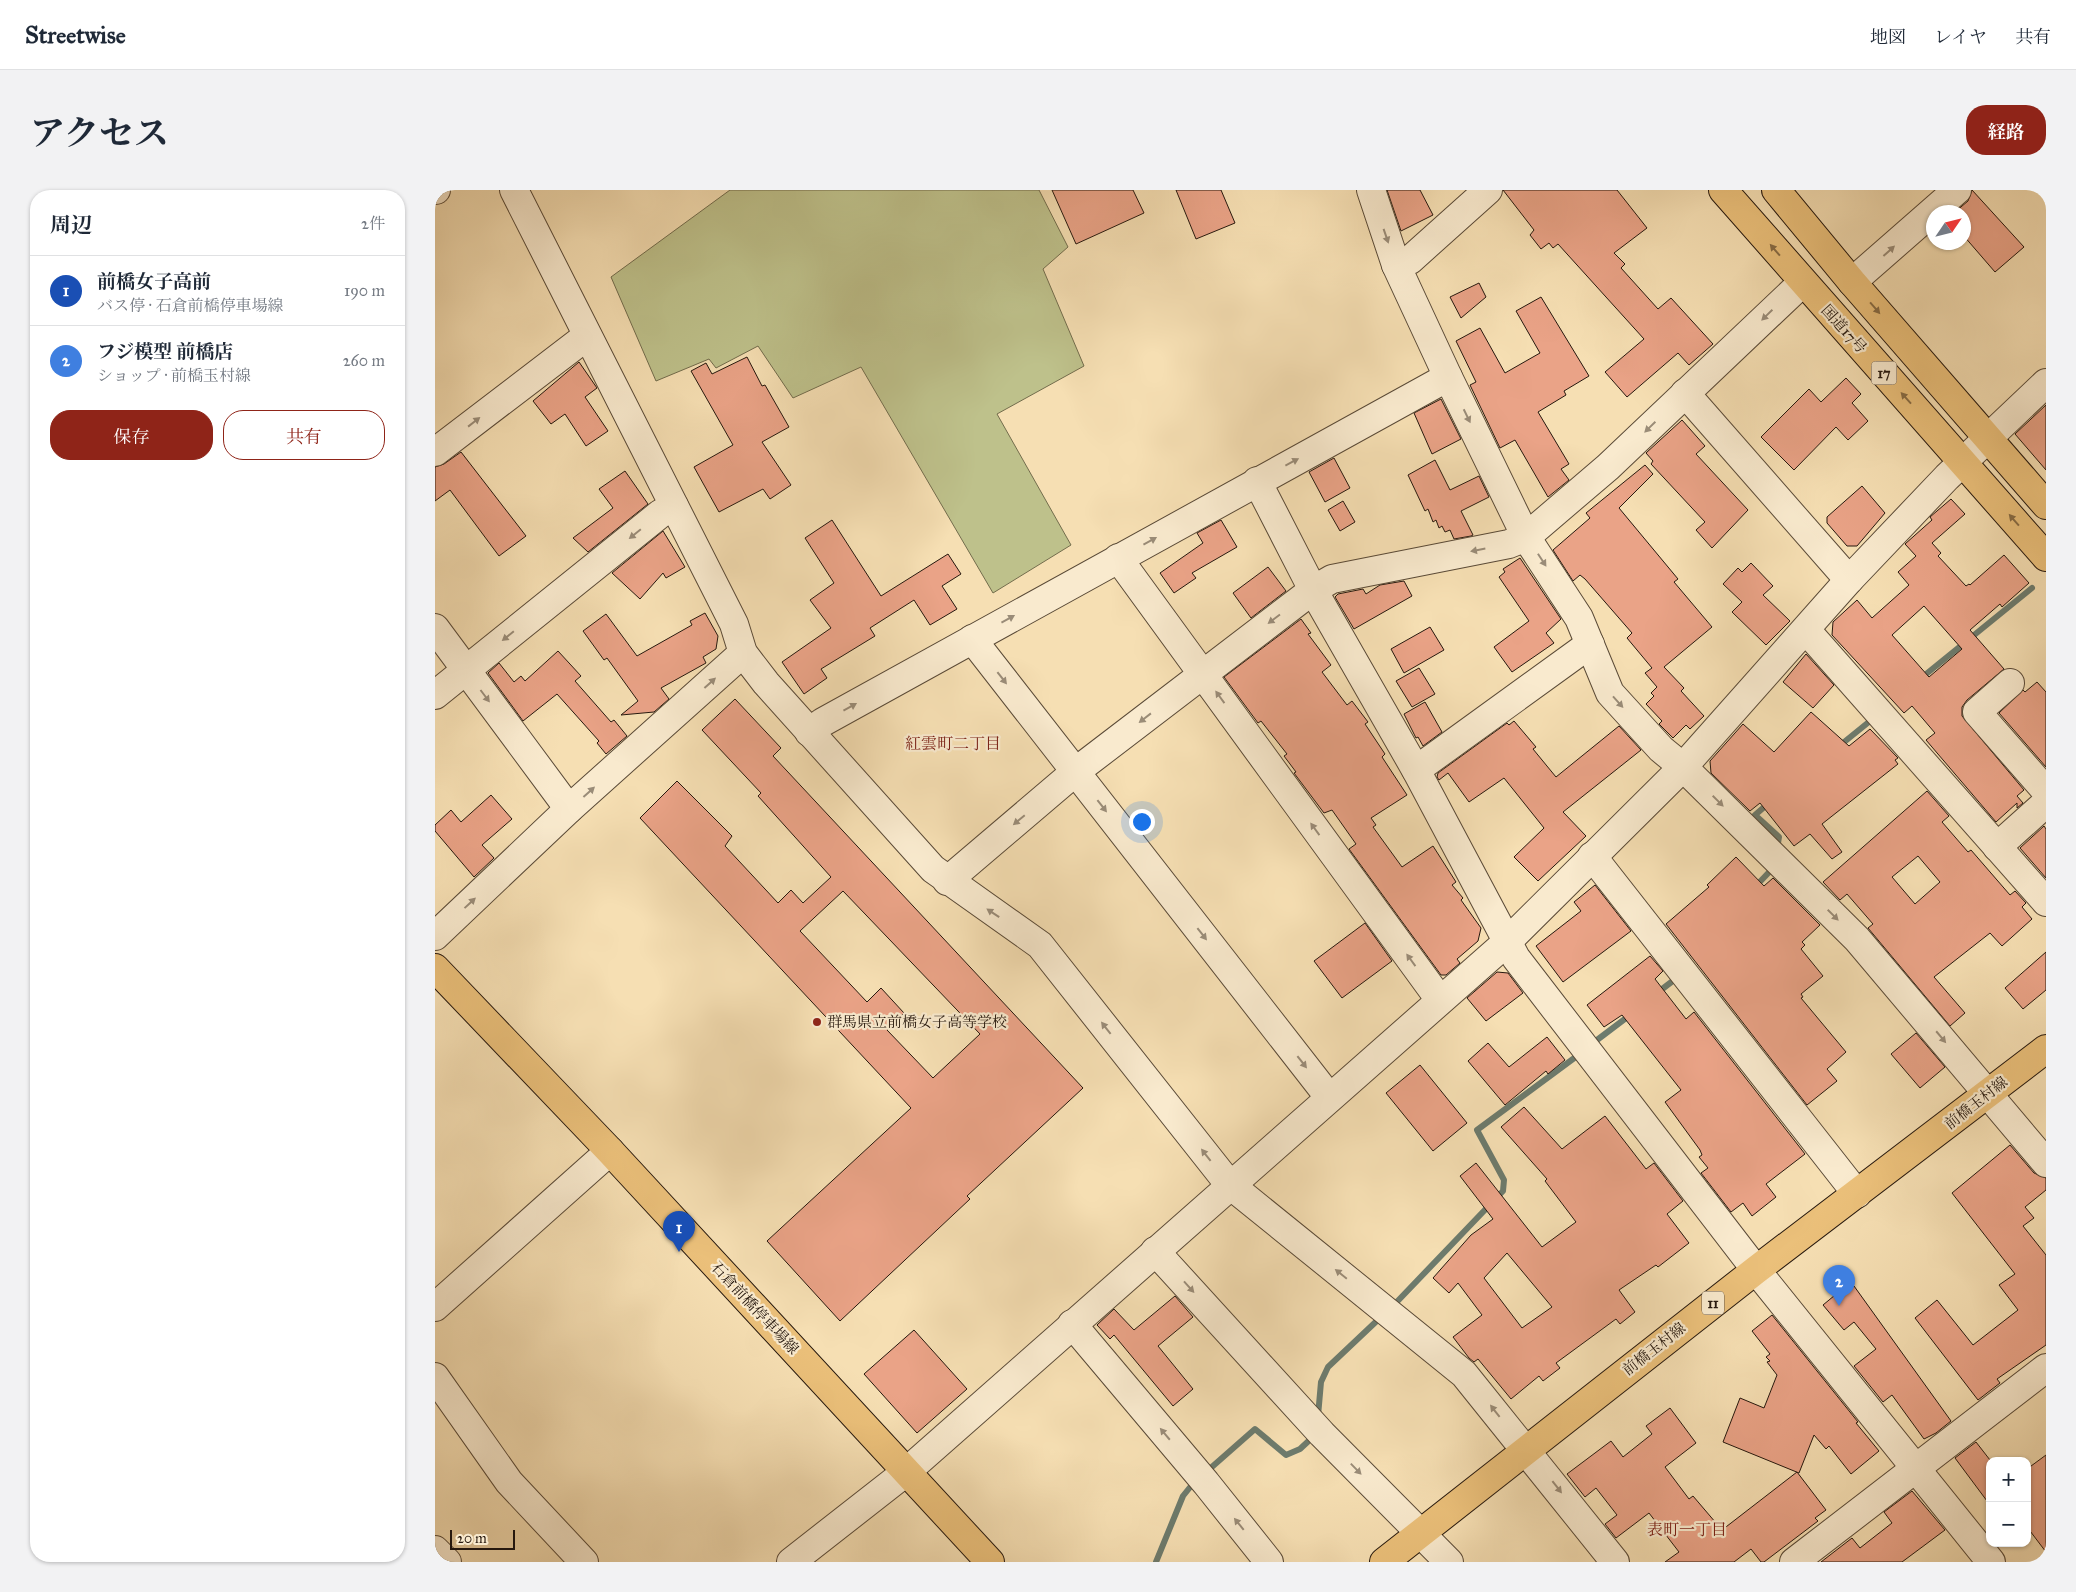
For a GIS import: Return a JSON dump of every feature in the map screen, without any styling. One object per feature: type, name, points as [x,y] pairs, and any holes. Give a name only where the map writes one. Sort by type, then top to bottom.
[{"type":"main road","name":"国道17号","points":[[1723,190],[2046,557]]},
{"type":"main road","name":"17","points":[[1776,190],[1852,282],[2046,505]]},
{"type":"main road","name":"石倉前橋停車場線","points":[[435,968],[610,1151],[990,1562]]},
{"type":"main road","name":"前橋玉村線","points":[[1384,1562],[1418,1533],[1756,1270],[2046,1049]]},
{"type":"street","points":[[514,190],[734,624],[743,653],[766,683],[933,869],[947,881],[1040,945],[1229,1184],[1465,1374],[1525,1450],[1550,1478],[1615,1562]]},
{"type":"street","points":[[1371,190],[1396,265],[1448,377],[1526,537],[1579,618],[1610,693],[1661,749],[1683,767],[1857,939],[1989,1093],[2046,1163]]},
{"type":"street","points":[[1396,265],[1410,260],[1488,190]]},
{"type":"street","points":[[1852,282],[1957,190]]},
{"type":"street","points":[[947,881],[1075,772],[1313,590],[1331,579],[1509,544],[1526,537],[1608,467],[1803,282]]},
{"type":"street","points":[[435,452],[587,336]]},
{"type":"street","points":[[809,732],[823,722],[1448,377]]},
{"type":"street","points":[[791,1562],[905,1472],[1229,1184],[1507,942],[1683,767],[1849,580],[1962,462],[2046,383]]},
{"type":"street","points":[[1685,393],[1849,580]]},
{"type":"street","points":[[1257,481],[1313,590],[1416,770],[1517,958],[1756,1270],[1991,1562]]},
{"type":"street","points":[[435,695],[660,514],[674,506]]},
{"type":"street","points":[[1119,558],[1440,1000]]},
{"type":"street","points":[[435,628],[569,809]]},
{"type":"street","points":[[1806,630],[2046,902]]},
{"type":"street","points":[[972,640],[1329,1096]]},
{"type":"street","points":[[1416,770],[1590,644]]},
{"type":"street","points":[[435,936],[569,809],[743,653]]},
{"type":"street","points":[[2010,683],[1977,712],[2046,791]]},
{"type":"street","points":[[1997,847],[2046,803]]},
{"type":"street","points":[[1592,856],[1857,1194]]},
{"type":"street","points":[[435,1307],[610,1151]]},
{"type":"street","points":[[1155,1251],[1315,1426],[1418,1533],[1449,1562]]},
{"type":"street","points":[[1072,1324],[1201,1477],[1269,1562]]},
{"type":"street","points":[[1793,1562],[2046,1368]]},
{"type":"street","points":[[435,1377],[509,1482],[584,1562]]},
{"type":"street","points":[[435,1550],[447,1562]]},
{"type":"green space","points":[[730,190],[1039,190],[1068,247],[1043,269],[1084,366],[997,414],[1071,545],[993,593],[861,367],[793,398],[758,346],[716,368],[709,359],[656,381],[611,277]]},
{"type":"building","points":[[1052,190],[1133,190],[1144,213],[1076,244]]},
{"type":"building","points":[[1176,190],[1221,190],[1235,223],[1196,239]]},
{"type":"building","points":[[1387,190],[1420,190],[1433,215],[1401,231]]},
{"type":"building","points":[[1503,190],[1617,190],[1647,228],[1614,253],[1625,264],[1621,268],[1658,309],[1671,298],[1713,344],[1689,365],[1678,353],[1627,397],[1605,372],[1644,339],[1558,244],[1553,248],[1549,243],[1541,249],[1530,235],[1534,230]]},
{"type":"building","points":[[1972,190],[2024,247],[1995,272],[1971,244],[1971,205],[1963,205],[1968,201]]},
{"type":"building","points":[[1479,283],[1486,297],[1461,318],[1450,297]]},
{"type":"building","points":[[1541,297],[1589,376],[1564,391],[1566,395],[1538,412],[1569,464],[1561,469],[1569,480],[1548,497],[1515,440],[1500,448],[1470,385],[1476,382],[1456,341],[1480,328],[1505,373],[1540,353],[1516,311]]},
{"type":"building","points":[[747,357],[762,386],[765,385],[789,427],[762,442],[791,485],[770,499],[763,489],[719,512],[694,467],[733,445],[691,371],[706,363],[712,374]]},
{"type":"building","points":[[579,362],[597,388],[585,397],[608,431],[586,446],[565,414],[551,424],[533,401]]},
{"type":"building","points":[[1846,378],[1861,394],[1852,403],[1868,421],[1848,440],[1836,427],[1794,470],[1761,437],[1809,389],[1821,402]]},
{"type":"building","points":[[1441,399],[1461,439],[1432,454],[1414,413]]},
{"type":"building","points":[[2046,405],[2046,470],[2015,434]]},
{"type":"building","points":[[1682,420],[1705,446],[1696,454],[1748,510],[1712,548],[1696,530],[1705,522],[1651,464],[1653,461],[1646,453]]},
{"type":"building","points":[[461,452],[526,536],[499,556],[450,490],[435,501],[435,467],[444,464]]},
{"type":"building","points":[[1334,458],[1350,488],[1325,502],[1309,472]]},
{"type":"building","points":[[1435,460],[1450,490],[1479,476],[1489,497],[1461,511],[1473,535],[1471,536],[1454,539],[1450,530],[1445,532],[1442,526],[1439,528],[1436,520],[1433,522],[1428,509],[1425,511],[1408,475]]},
{"type":"building","points":[[1645,465],[1653,474],[1619,508],[1678,579],[1674,582],[1712,627],[1664,667],[1684,688],[1681,691],[1704,716],[1690,729],[1686,725],[1673,738],[1659,724],[1662,721],[1646,704],[1654,696],[1651,693],[1657,687],[1645,673],[1652,668],[1627,638],[1632,633],[1585,579],[1580,575],[1573,581],[1553,550],[1590,518],[1586,513]]},
{"type":"building","points":[[625,471],[648,504],[588,552],[573,538],[613,508],[599,489]]},
{"type":"building","points":[[1862,486],[1885,513],[1857,546],[1847,546],[1827,523],[1827,517]]},
{"type":"building","points":[[1951,499],[1965,514],[1932,543],[1941,553],[1938,556],[1966,586],[1970,585],[2004,555],[2029,583],[2002,607],[2000,604],[1970,630],[2004,669],[1967,700],[1962,707],[1962,716],[2024,790],[2017,796],[2023,803],[2017,808],[2017,803],[1996,822],[1926,740],[1935,733],[1912,706],[1904,713],[1832,635],[1833,622],[1857,600],[1872,618],[1909,585],[1898,572],[1916,556],[1905,544],[1932,520],[1930,517]],"holes":[[[1924,606],[1962,649],[1929,677],[1892,635]]]},
{"type":"building","points":[[1343,501],[1355,522],[1340,531],[1328,510]]},
{"type":"building","points":[[832,520],[881,596],[948,554],[961,574],[942,586],[957,609],[930,625],[914,600],[870,628],[875,636],[821,669],[827,678],[804,694],[782,662],[831,628],[810,600],[834,583],[805,538]]},
{"type":"building","points":[[1221,520],[1237,547],[1192,573],[1196,578],[1174,593],[1160,573],[1203,543],[1197,533]]},
{"type":"building","points":[[663,531],[685,567],[666,578],[663,573],[640,599],[612,573]]},
{"type":"building","points":[[1520,558],[1561,619],[1546,633],[1554,643],[1512,672],[1494,647],[1529,621],[1499,577],[1505,572],[1503,569]]},
{"type":"building","points":[[1751,563],[1773,586],[1763,595],[1790,621],[1766,645],[1732,612],[1742,602],[1723,584],[1738,568],[1742,572]]},
{"type":"building","points":[[1268,567],[1286,591],[1251,618],[1233,593]]},
{"type":"building","points":[[1404,581],[1412,596],[1354,629],[1335,597],[1338,594],[1363,589],[1366,594],[1380,585]]},
{"type":"building","points":[[705,613],[718,636],[716,649],[703,657],[706,663],[661,688],[669,699],[654,712],[621,715],[638,701],[607,658],[604,660],[583,631],[606,614],[637,656],[692,625],[690,621]]},
{"type":"building","points":[[1301,619],[1311,633],[1308,634],[1331,665],[1322,672],[1347,705],[1352,701],[1368,722],[1365,724],[1385,754],[1382,757],[1407,795],[1371,818],[1376,825],[1373,827],[1402,867],[1433,846],[1456,882],[1452,885],[1463,898],[1461,900],[1481,928],[1478,941],[1457,959],[1460,963],[1446,975],[1441,975],[1349,849],[1356,844],[1332,810],[1324,813],[1294,773],[1296,772],[1284,756],[1287,754],[1261,721],[1258,723],[1224,677]]},
{"type":"building","points":[[1430,627],[1444,650],[1404,673],[1391,649]]},
{"type":"building","points":[[558,651],[581,676],[575,681],[611,722],[614,720],[627,736],[606,754],[597,743],[599,741],[557,694],[523,721],[488,673],[499,663],[514,682],[521,676],[525,681]]},
{"type":"building","points":[[1806,654],[1834,685],[1813,708],[1783,682]]},
{"type":"building","points":[[1419,668],[1435,694],[1412,707],[1396,681]]},
{"type":"building","points":[[2037,682],[2046,692],[2046,767],[1999,713],[2023,690],[2025,692]]},
{"type":"building","points":[[735,699],[781,748],[773,756],[1083,1088],[967,1196],[970,1199],[840,1321],[767,1241],[911,1108],[640,818],[677,781],[732,836],[725,846],[778,903],[791,890],[803,903],[831,877],[758,796],[761,793],[702,730]],"holes":[[[843,891],[980,1034],[933,1078],[887,1030],[904,1013],[881,988],[867,1002],[800,931]]]},
{"type":"building","points":[[1425,702],[1442,732],[1423,746],[1418,737],[1416,738],[1404,714]]},
{"type":"building","points":[[1811,712],[1849,746],[1870,729],[1898,758],[1895,760],[1898,764],[1822,824],[1842,852],[1832,859],[1810,834],[1794,846],[1760,803],[1750,811],[1711,773],[1710,761],[1743,724],[1774,752]]},
{"type":"building","points":[[1514,721],[1536,747],[1533,749],[1556,777],[1619,726],[1641,750],[1563,812],[1586,836],[1538,881],[1514,857],[1544,828],[1504,778],[1469,802],[1448,773],[1439,780],[1437,777],[1438,773],[1507,723],[1509,725]]},
{"type":"building","points":[[1927,791],[1949,816],[1942,822],[1968,852],[1971,850],[2010,895],[2015,891],[2026,903],[2022,907],[2032,919],[2002,946],[1990,933],[1934,977],[1965,1013],[1950,1026],[1868,928],[1873,924],[1847,894],[1840,900],[1823,882]],"holes":[[[1918,856],[1940,882],[1915,904],[1892,877]]]},
{"type":"building","points":[[491,795],[512,819],[482,845],[494,858],[474,877],[435,831],[435,825],[451,810],[461,822]]},
{"type":"building","points":[[2044,826],[2046,829],[2046,878],[2020,848]]},
{"type":"building","points":[[1736,857],[1764,886],[1773,878],[1820,925],[1802,942],[1805,945],[1801,949],[1823,976],[1801,994],[1803,997],[1801,998],[1846,1052],[1827,1069],[1837,1081],[1807,1105],[1666,924],[1709,887],[1707,885]]},
{"type":"building","points":[[1595,885],[1631,931],[1563,982],[1536,946],[1581,911],[1574,902]]},
{"type":"building","points":[[1365,923],[1392,961],[1342,998],[1314,961]]},
{"type":"building","points":[[2046,952],[2046,990],[2023,1009],[2005,988]]},
{"type":"building","points":[[1650,956],[1663,971],[1655,979],[1686,1019],[1694,1012],[1805,1154],[1766,1184],[1776,1197],[1752,1216],[1743,1203],[1731,1212],[1701,1173],[1708,1168],[1699,1157],[1702,1155],[1700,1150],[1665,1102],[1681,1090],[1622,1015],[1604,1027],[1587,1005]]},
{"type":"building","points":[[1497,972],[1508,973],[1523,993],[1486,1021],[1467,998]]},
{"type":"building","points":[[1916,1033],[1945,1067],[1920,1088],[1891,1054]]},
{"type":"building","points":[[1547,1037],[1565,1060],[1548,1074],[1546,1071],[1505,1105],[1468,1061],[1488,1043],[1509,1067]]},
{"type":"building","points":[[1420,1065],[1467,1123],[1433,1151],[1386,1093]]},
{"type":"building","points":[[1524,1107],[1562,1149],[1605,1116],[1646,1169],[1654,1163],[1683,1201],[1667,1214],[1689,1243],[1658,1267],[1656,1265],[1619,1290],[1635,1312],[1620,1324],[1616,1319],[1556,1363],[1560,1368],[1543,1381],[1539,1376],[1511,1399],[1478,1359],[1474,1362],[1469,1358],[1453,1337],[1482,1315],[1458,1283],[1449,1293],[1433,1278],[1471,1235],[1493,1219],[1460,1176],[1476,1163],[1542,1247],[1576,1222],[1545,1181],[1547,1179],[1501,1127]],"holes":[[[1507,1253],[1552,1307],[1522,1328],[1484,1278]]]},
{"type":"building","points":[[2010,1145],[2034,1173],[2046,1178],[2046,1190],[2025,1207],[2034,1218],[2023,1226],[2046,1255],[2046,1345],[1997,1379],[2000,1383],[1978,1400],[1915,1318],[1937,1300],[1973,1345],[2018,1310],[1999,1285],[2015,1274],[1952,1193]]},
{"type":"building","points":[[1846,1286],[1849,1290],[1854,1286],[1951,1421],[1936,1433],[1924,1439],[1892,1395],[1883,1402],[1854,1366],[1876,1349],[1854,1322],[1844,1330],[1823,1305]]},
{"type":"building","points":[[1175,1296],[1193,1317],[1158,1346],[1193,1389],[1173,1406],[1114,1335],[1110,1339],[1097,1325],[1114,1309],[1134,1330]]},
{"type":"building","points":[[1772,1315],[1879,1451],[1851,1474],[1829,1446],[1826,1449],[1814,1435],[1799,1473],[1723,1442],[1740,1398],[1764,1408],[1777,1375],[1767,1362],[1770,1361],[1766,1357],[1770,1354],[1752,1331]]},
{"type":"building","points":[[914,1330],[967,1389],[917,1433],[864,1374]]},
{"type":"building","points":[[1670,1408],[1696,1443],[1665,1467],[1689,1499],[1693,1496],[1722,1530],[1797,1472],[1826,1510],[1815,1518],[1818,1521],[1764,1562],[1761,1562],[1751,1549],[1734,1562],[1665,1562],[1679,1552],[1649,1513],[1616,1538],[1605,1524],[1617,1515],[1596,1488],[1585,1497],[1567,1474],[1611,1441],[1623,1457],[1652,1434],[1646,1426]]},
{"type":"building","points":[[1976,1442],[1988,1457],[1986,1457],[1986,1500],[1955,1458]]},
{"type":"building","points":[[2046,1455],[2046,1552],[2031,1532],[2031,1466]]},
{"type":"building","points":[[1912,1491],[1945,1530],[1902,1562],[1821,1562],[1852,1538],[1860,1548],[1892,1523],[1884,1512]]},
{"type":"waterway","points":[[1920,679],[2032,588]]},
{"type":"waterway","points":[[1838,747],[1875,717]]},
{"type":"waterway","points":[[1770,802],[1755,815],[1779,837],[1778,843]]},
{"type":"waterway","points":[[1755,887],[1773,868]]},
{"type":"waterway","points":[[1657,993],[1674,980]]},
{"type":"waterway","points":[[1597,1040],[1630,1015]]},
{"type":"waterway","points":[[1391,1308],[1503,1191],[1504,1180],[1477,1130],[1577,1056]]},
{"type":"waterway","points":[[1318,1416],[1321,1382],[1328,1367],[1382,1316]]},
{"type":"waterway","points":[[1205,1473],[1255,1429],[1286,1455],[1300,1449],[1315,1435]]},
{"type":"waterway","points":[[1156,1562],[1183,1496],[1195,1481]]},
{"type":"place","name":"群馬県立前橋女子高等学校","points":[[817,1022]]},
{"type":"place","name":"前橋女子高前","points":[[679,1252]]},
{"type":"place","name":"フジ模型 前橋店","points":[[1839,1306]]},
{"type":"district","name":"紅雲町二丁目","points":[[953,743]]},
{"type":"district","name":"表町一丁目","points":[[1687,1529]]}]
